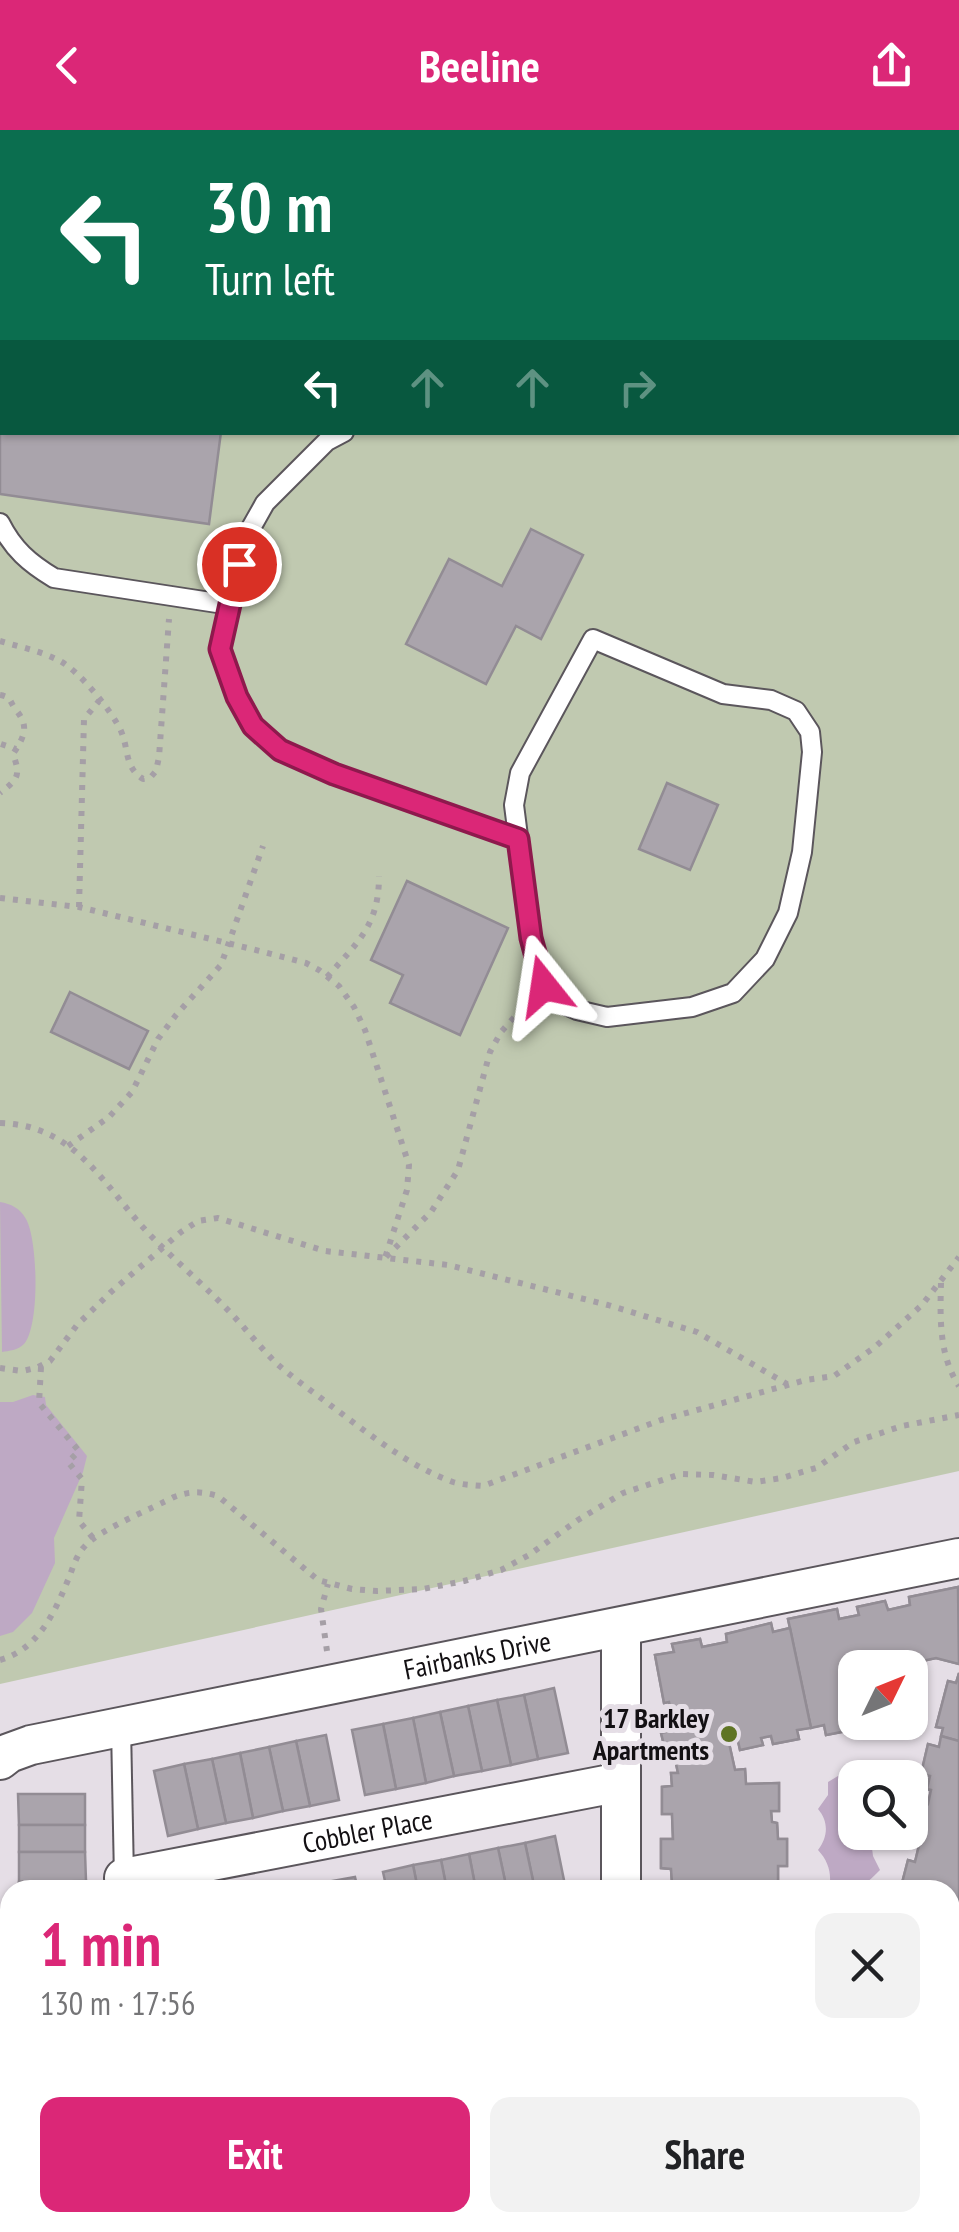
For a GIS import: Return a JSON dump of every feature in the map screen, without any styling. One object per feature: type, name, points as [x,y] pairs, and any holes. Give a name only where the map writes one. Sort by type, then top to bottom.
[{"type":"street","name":"Fairbanks Drive","points":[[0,1760],[31,1745],[959,1558]]},
{"type":"street","points":[[621,1626],[621,1880]]},
{"type":"street","name":"Cobbler Place","points":[[143,1880],[620,1782]]},
{"type":"lane","points":[[330,435],[265,503],[247,535],[220,649],[237,697],[253,726],[280,750],[334,774],[518,839]]},
{"type":"lane","points":[[0,523],[10,542],[31,564],[54,578],[230,605]]},
{"type":"lane","points":[[593,639],[723,694],[771,700],[796,711],[810,732],[812,752],[802,852],[788,913],[765,958],[733,993],[692,1007],[607,1017],[557,1001],[544,986],[531,938],[518,839],[514,805],[520,773],[593,639]]},
{"type":"lane","points":[[120,1727],[124,1880]]},
{"type":"path","points":[[0,641],[68,666],[115,720],[124,737],[129,766],[143,778],[150,778],[159,757],[169,619]]},
{"type":"path","points":[[0,695],[8,696],[9,707],[22,716],[24,726],[23,738],[13,754],[17,776],[0,793]]},
{"type":"path","points":[[79,907],[84,719],[99,701]]},
{"type":"path","points":[[1,744],[16,748]]},
{"type":"path","points":[[68,1146],[109,1117],[132,1092],[158,1039],[221,965],[263,846]]},
{"type":"path","points":[[327,976],[370,924],[378,898],[379,876]]},
{"type":"path","points":[[0,898],[79,907],[306,963],[339,986],[354,1006],[364,1030],[409,1165],[407,1190],[385,1258]]},
{"type":"path","points":[[385,1258],[447,1190],[458,1170],[490,1052],[514,1016],[544,986]]},
{"type":"path","points":[[0,1123],[28,1126],[68,1146],[94,1167],[164,1248],[277,1364],[352,1421],[414,1463],[455,1482],[483,1486],[662,1420],[788,1384],[834,1376],[922,1305],[959,1257]]},
{"type":"path","points":[[90,1535],[79,1521],[82,1478],[68,1462],[78,1452],[39,1403],[41,1370],[76,1325],[198,1221],[218,1218],[325,1251],[448,1265],[608,1304],[697,1332],[788,1384]]},
{"type":"path","points":[[940,1282],[940,1322],[948,1370],[959,1386]]},
{"type":"path","points":[[0,1368],[41,1370]]},
{"type":"path","points":[[0,1660],[20,1652],[46,1626],[90,1535],[174,1496],[200,1491],[218,1496],[318,1580],[328,1584],[377,1590],[423,1589],[501,1570],[623,1494],[681,1474],[756,1482],[782,1478],[816,1468],[854,1442],[902,1426],[959,1415]]},
{"type":"path","points":[[326,1642],[321,1609],[328,1584]]},
{"type":"green space","points":[[0,435],[959,435],[959,1471],[0,1684]]},
{"type":"shaded area","points":[[0,1202],[15,1207],[26,1219],[36,1283],[29,1334],[22,1346],[2,1352]]},
{"type":"shaded area","points":[[33,1395],[45,1397],[46,1405],[87,1456],[54,1538],[55,1563],[32,1613],[13,1632],[0,1636],[0,1402]]},
{"type":"shaded area","points":[[838,1776],[838,1850],[872,1850],[880,1870],[869,1880],[830,1880],[829,1868],[818,1850],[826,1830],[818,1809],[828,1795],[828,1782]]},
{"type":"building","points":[[0,435],[221,435],[209,524],[0,494]]},
{"type":"building","points":[[531,529],[583,555],[541,639],[516,626],[486,684],[406,644],[449,559],[502,586]]},
{"type":"building","points":[[667,783],[718,805],[690,870],[639,849]]},
{"type":"building","points":[[407,881],[508,928],[460,1035],[390,1003],[403,975],[371,960]]},
{"type":"building","points":[[70,992],[148,1031],[129,1069],[51,1032]]},
{"type":"building","name":"17 Barkley Apartments","points":[[958,1587],[959,1664],[928,1660],[928,1650],[838,1650],[838,1733],[826,1735],[824,1725],[797,1730],[799,1739],[773,1744],[771,1736],[761,1738],[763,1745],[740,1750],[738,1741],[729,1743],[735,1770],[745,1769],[746,1784],[779,1783],[779,1811],[771,1811],[772,1822],[777,1823],[778,1839],[787,1839],[787,1866],[778,1866],[778,1880],[672,1880],[671,1869],[661,1868],[661,1839],[673,1839],[672,1814],[662,1814],[662,1787],[672,1786],[671,1773],[678,1773],[675,1759],[668,1761],[661,1733],[670,1731],[666,1713],[671,1712],[669,1702],[664,1703],[655,1655],[674,1652],[672,1644],[700,1639],[702,1647],[727,1642],[726,1634],[771,1623],[773,1632],[790,1628],[788,1619],[837,1609],[839,1619],[859,1615],[857,1607],[885,1601],[888,1610],[910,1605],[909,1597]]},
{"type":"building","points":[[958,1587],[959,1664],[928,1660],[928,1650],[838,1650],[838,1733],[826,1735],[824,1725],[811,1728],[788,1619],[837,1609],[839,1619],[859,1615],[857,1607],[885,1601],[888,1610],[910,1605],[909,1597]]},
{"type":"building","name":"17 Barkley Apartments","points":[[771,1623],[773,1632],[790,1628],[811,1728],[797,1730],[799,1739],[773,1744],[771,1736],[761,1738],[763,1745],[740,1750],[738,1741],[729,1743],[735,1770],[745,1769],[746,1784],[779,1783],[779,1811],[771,1811],[772,1822],[777,1823],[778,1839],[787,1839],[787,1866],[778,1866],[778,1880],[672,1880],[671,1869],[661,1868],[661,1839],[673,1839],[672,1814],[662,1814],[662,1787],[672,1786],[671,1773],[678,1773],[675,1759],[668,1761],[661,1733],[670,1731],[666,1713],[671,1712],[669,1702],[664,1703],[655,1655],[674,1652],[672,1644],[700,1639],[702,1647],[727,1642],[726,1634]]},
{"type":"building","points":[[959,1673],[959,1880],[903,1880],[908,1860],[915,1862],[918,1850],[928,1850],[931,1790],[928,1760],[924,1760],[928,1744],[939,1747],[943,1728],[936,1727],[948,1681],[956,1683]]},
{"type":"building","points":[[959,1673],[959,1741],[941,1736],[943,1728],[936,1727],[948,1681],[956,1683]]},
{"type":"building","points":[[554,1688],[568,1753],[538,1759],[524,1695]]},
{"type":"building","points":[[524,1695],[538,1759],[511,1765],[497,1700]]},
{"type":"building","points":[[497,1700],[511,1765],[482,1771],[468,1706]]},
{"type":"building","points":[[468,1706],[482,1771],[454,1776],[440,1712]]},
{"type":"building","points":[[440,1712],[454,1776],[426,1783],[413,1718]]},
{"type":"building","points":[[413,1718],[426,1783],[396,1789],[383,1724]]},
{"type":"building","points":[[383,1724],[396,1789],[365,1795],[352,1730]]},
{"type":"building","points":[[326,1735],[339,1800],[310,1806],[296,1741]]},
{"type":"building","points":[[941,1736],[959,1741],[959,1880],[903,1880],[908,1860],[915,1862],[918,1850],[928,1850],[931,1790],[928,1760],[924,1760],[928,1744],[939,1747]]},
{"type":"building","points":[[296,1741],[310,1806],[283,1811],[269,1747]]},
{"type":"building","points":[[269,1747],[283,1811],[253,1818],[240,1753]]},
{"type":"building","points":[[240,1753],[253,1818],[226,1823],[212,1759]]},
{"type":"building","points":[[212,1759],[226,1823],[198,1829],[184,1764]]},
{"type":"building","points":[[184,1764],[198,1829],[168,1836],[154,1771]]},
{"type":"building","points":[[18,1794],[85,1794],[85,1825],[19,1825]]},
{"type":"building","points":[[19,1825],[85,1825],[85,1852],[19,1852]]},
{"type":"building","points":[[555,1836],[564,1880],[533,1880],[525,1843]]},
{"type":"building","points":[[525,1843],[533,1880],[505,1880],[498,1848]]},
{"type":"building","points":[[498,1848],[505,1880],[474,1880],[469,1854]]},
{"type":"building","points":[[19,1852],[85,1852],[86,1880],[19,1880]]},
{"type":"building","points":[[469,1854],[474,1880],[445,1880],[441,1860]]},
{"type":"building","points":[[441,1860],[445,1880],[416,1880],[413,1865]]},
{"type":"building","points":[[413,1865],[416,1880],[385,1880],[383,1872]]},
{"type":"place","name":"17 Barkley Apartments","points":[[729,1734]]},
{"type":"route","points":[[239,564],[220,649],[237,697],[253,726],[280,750],[334,774],[518,839],[531,938],[544,986]]}]
